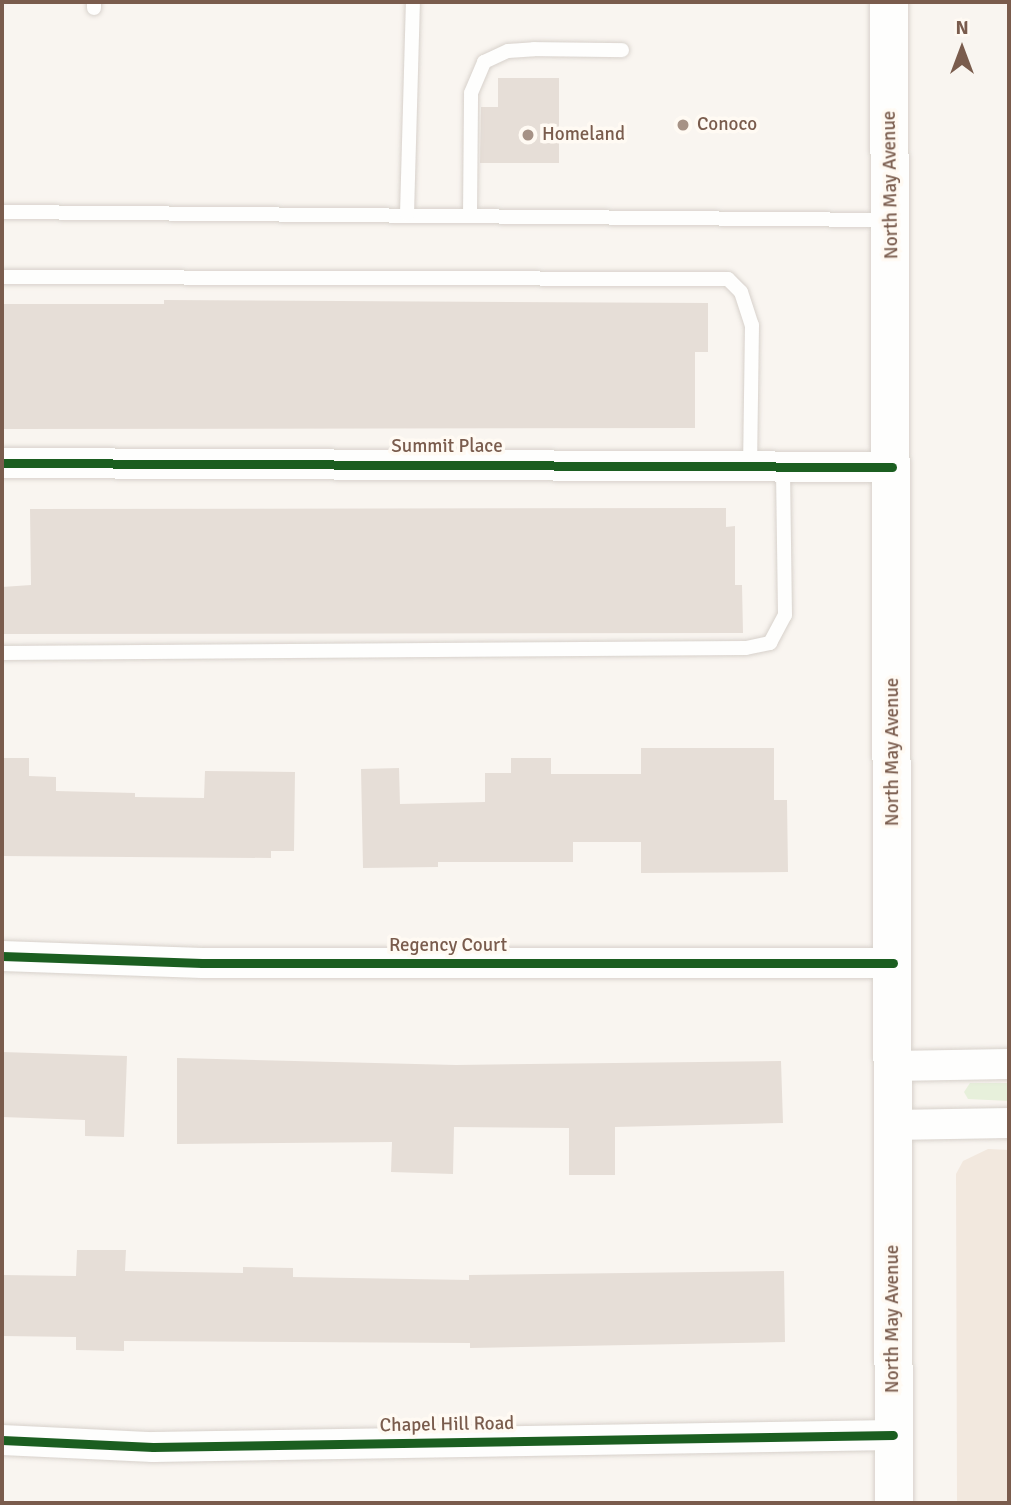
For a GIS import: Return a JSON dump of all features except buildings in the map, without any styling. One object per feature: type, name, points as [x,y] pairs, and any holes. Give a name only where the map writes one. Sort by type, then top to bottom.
[{"type":"main road","name":"North May Avenue","points":[[889,2],[892,220],[894,1503]]},
{"type":"street","name":"Summit Place","points":[[2,463],[892,467]]},
{"type":"street","name":"Regency Court","points":[[2,956],[202,963],[893,963]]},
{"type":"street","points":[[893,1066],[1009,1064]]},
{"type":"street","points":[[893,1125],[1009,1123]]},
{"type":"street","name":"Chapel Hill Road","points":[[2,1440],[153,1447],[893,1436]]},
{"type":"lane","points":[[407,214],[413,2]]},
{"type":"lane","points":[[470,215],[471,93],[484,62],[521,50],[622,50]]},
{"type":"lane","points":[[2,212],[892,220]]},
{"type":"lane","points":[[2,277],[728,279],[741,292],[752,325],[750,466]]},
{"type":"lane","points":[[2,653],[746,648],[770,643],[785,615],[783,467]]},
{"type":"shaded area","points":[[988,1149],[1009,1150],[1009,1503],[957,1503],[956,1174],[963,1161]]},
{"type":"green space","points":[[970,1083],[1009,1083],[1009,1101],[968,1099],[964,1092]]},
{"type":"cycle path","points":[[2,463],[892,467]]},
{"type":"cycle path","points":[[2,956],[202,963],[893,963]]},
{"type":"cycle path","points":[[2,1440],[153,1447],[893,1435]]},
{"type":"place","name":"Conoco","points":[[683,125]]},
{"type":"place","name":"Homeland","points":[[528,135]]}]
